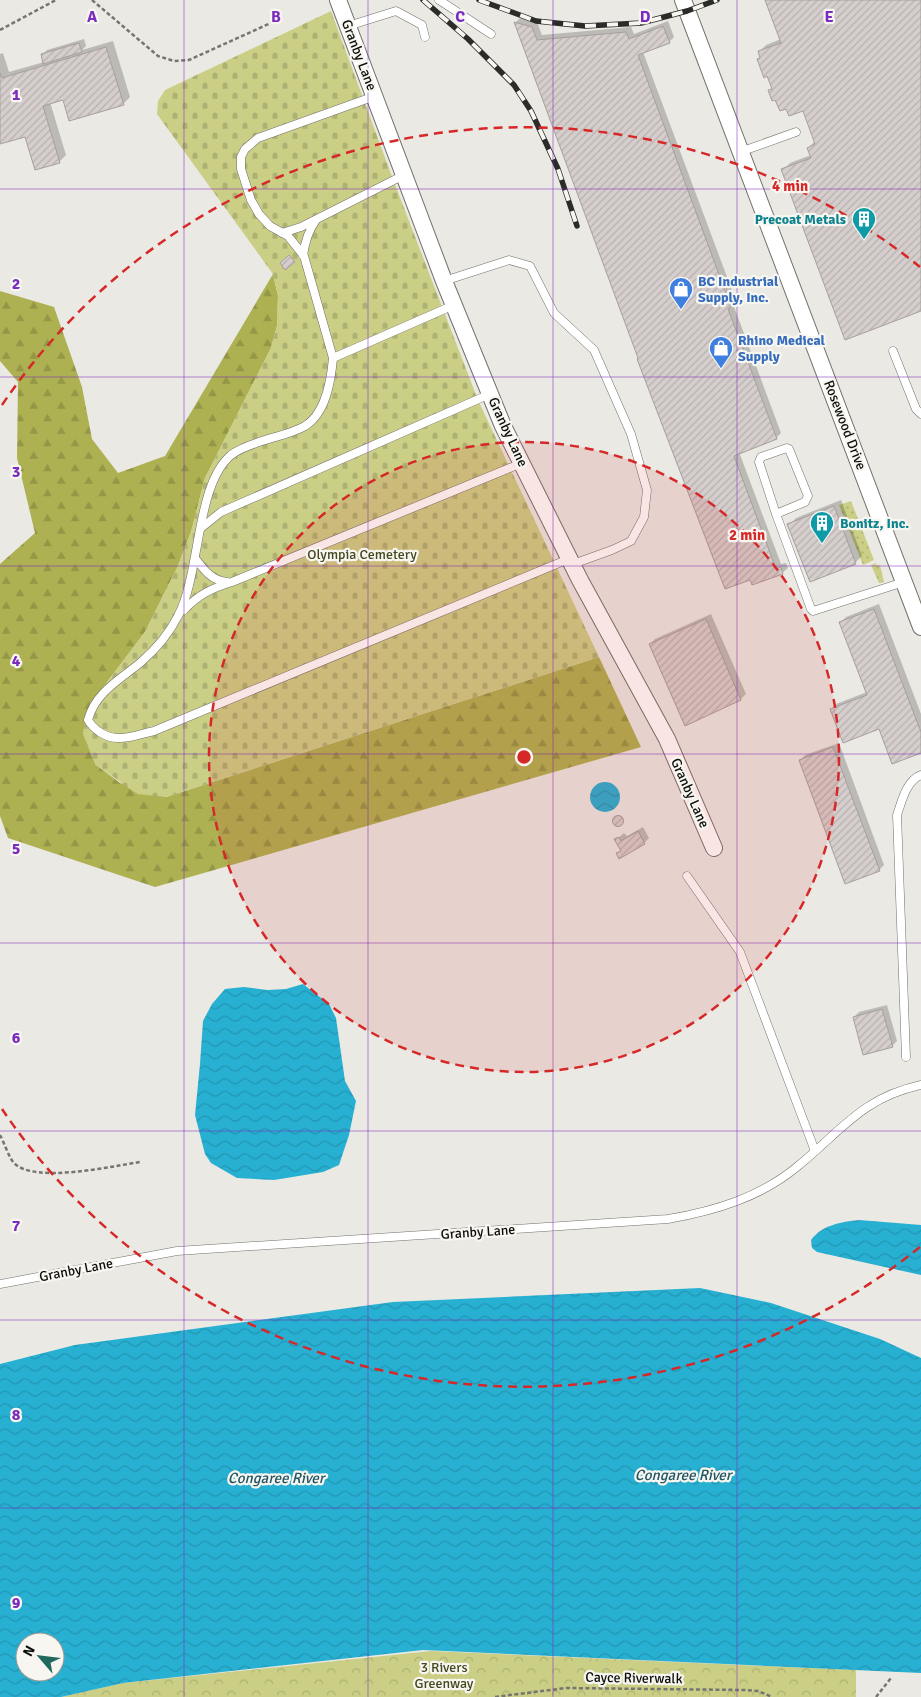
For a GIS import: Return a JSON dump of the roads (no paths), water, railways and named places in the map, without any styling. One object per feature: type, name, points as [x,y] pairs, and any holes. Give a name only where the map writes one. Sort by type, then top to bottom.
[{"type":"street","name":"Granby Lane","points":[[338,0],[444,281],[503,426],[580,580],[666,739],[714,848]]},
{"type":"street","name":"Rosewood Drive","points":[[683,0],[921,627]]},
{"type":"lane","points":[[439,0],[491,34]]},
{"type":"lane","points":[[348,26],[396,11],[422,25],[425,38]]},
{"type":"lane","points":[[178,617],[184,604],[213,481],[230,456],[241,448],[287,434],[305,426],[315,417],[326,398],[332,375],[333,358],[303,255],[288,236],[270,226],[259,214],[251,200],[241,169],[245,149],[258,138],[374,96]]},
{"type":"lane","points":[[740,152],[796,132]]},
{"type":"lane","points":[[282,233],[301,227],[404,175]]},
{"type":"lane","points":[[303,255],[310,230],[317,219]]},
{"type":"lane","points":[[444,281],[509,260],[530,266],[554,313],[594,350],[631,434],[647,490],[644,517],[630,541],[612,550],[572,561],[154,731],[118,738],[103,734],[92,727],[88,720],[90,711],[99,697],[158,646],[178,617],[190,603],[203,593],[522,463]]},
{"type":"lane","points":[[333,358],[454,305]]},
{"type":"lane","points":[[893,351],[916,409],[921,414]]},
{"type":"lane","points":[[201,528],[218,514],[490,394]]},
{"type":"lane","points":[[776,514],[808,499],[787,448],[759,459],[776,514],[813,611],[904,582]]},
{"type":"lane","points":[[205,509],[218,514]]},
{"type":"lane","points":[[195,558],[211,576],[221,582],[232,582]]},
{"type":"lane","points":[[906,1057],[897,815],[909,785],[921,775]]},
{"type":"lane","points":[[687,876],[740,952],[815,1151]]},
{"type":"lane","name":"Granby Lane","points":[[0,1284],[177,1251],[668,1220],[698,1214],[734,1204],[754,1194],[798,1167],[859,1112],[880,1099],[901,1090],[921,1085]]},
{"type":"water","points":[[605,782],[615,787],[620,797],[615,807],[605,812],[595,807],[590,797],[595,787]]},
{"type":"water","points":[[303,984],[329,1004],[336,1018],[345,1081],[356,1101],[349,1135],[339,1165],[323,1172],[274,1180],[237,1178],[211,1163],[205,1154],[195,1115],[203,1021],[212,1004],[225,989],[244,987],[267,990],[286,989]]},
{"type":"water","points":[[859,1220],[921,1225],[921,1275],[817,1252],[812,1248],[811,1240],[826,1228],[839,1223]]},
{"type":"water","name":"Congaree River","points":[[700,1288],[771,1303],[880,1339],[921,1358],[921,1673],[423,1650],[123,1683],[61,1697],[0,1697],[0,1364],[75,1345],[393,1302]]},
{"type":"railway","points":[[423,0],[468,39],[514,85],[531,111],[558,169],[577,226]]},
{"type":"railway","points":[[479,0],[536,21],[585,26],[641,23],[687,11],[717,0]]},
{"type":"place","name":"Precoat Metals","points":[[864,240]]},
{"type":"place","name":"BC Industrial Supply, Inc.","points":[[681,310]]},
{"type":"place","name":"Rhino Medical Supply","points":[[721,369]]},
{"type":"place","name":"Bonitz, Inc.","points":[[822,544]]},
{"type":"park label","name":"Olympia Cemetery","points":[[362,554]]},
{"type":"park label","name":"3 Rivers Greenway","points":[[444,1675]]}]
